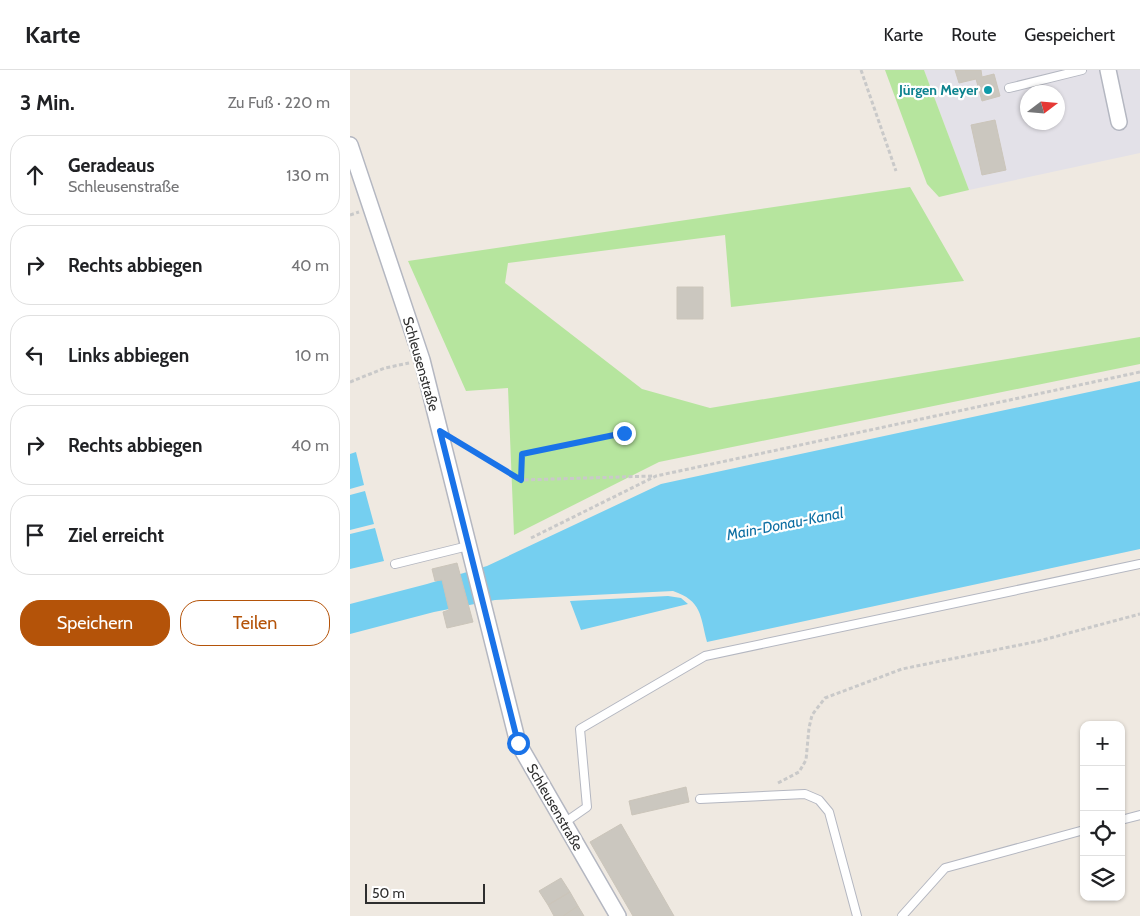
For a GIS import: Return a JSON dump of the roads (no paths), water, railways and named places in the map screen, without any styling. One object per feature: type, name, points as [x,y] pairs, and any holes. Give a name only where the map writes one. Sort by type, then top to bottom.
[{"type":"street","points":[[1108,70],[1119,122]]},
{"type":"street","name":"Schleusenstraße","points":[[350,145],[422,360],[518,743],[618,916]]},
{"type":"lane","points":[[1009,88],[1082,70]]},
{"type":"lane","points":[[394,564],[468,546]]},
{"type":"lane","points":[[564,823],[587,807],[580,729],[705,656],[1140,564]]},
{"type":"lane","points":[[700,799],[805,794],[819,800],[829,812],[857,916]]},
{"type":"lane","points":[[1125,819],[1140,815]]},
{"type":"lane","points":[[902,916],[945,868],[1080,831]]},
{"type":"water","name":"Main-Donau-Kanal","points":[[1140,381],[1140,549],[707,642],[701,617],[695,604],[690,599],[673,591],[495,600],[434,612],[350,634],[350,604],[487,566],[661,484]]},
{"type":"water","points":[[356,452],[364,485],[350,489],[350,454]]},
{"type":"water","points":[[365,491],[374,524],[350,530],[350,495]]},
{"type":"water","points":[[375,528],[384,561],[350,569],[350,534]]},
{"type":"water","points":[[668,596],[681,598],[688,604],[581,630],[570,601]]},
{"type":"place","name":"Jürgen Meyer","points":[[988,90]]}]
